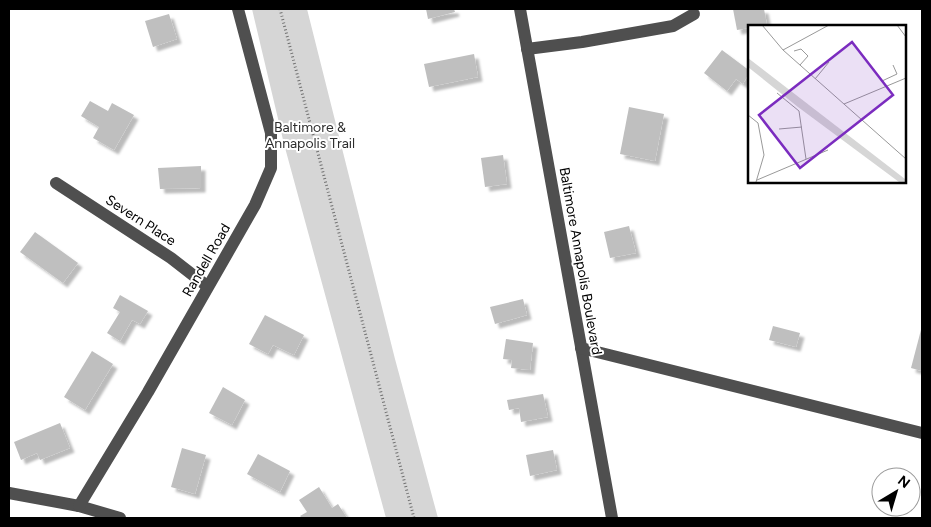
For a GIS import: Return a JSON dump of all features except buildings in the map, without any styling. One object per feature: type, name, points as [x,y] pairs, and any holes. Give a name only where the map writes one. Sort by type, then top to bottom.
[{"type":"street","name":"Randell Road","points":[[79,506],[148,392],[255,205],[271,168],[271,133],[238,9]]},
{"type":"street","name":"Baltimore Annapolis Boulevard","points":[[520,9],[612,518]]},
{"type":"street","points":[[527,49],[582,42],[673,26],[694,14]]},
{"type":"street","name":"Severn Place","points":[[56,183],[171,258],[207,286]]},
{"type":"street","points":[[582,348],[922,433]]},
{"type":"street","points":[[9,493],[79,506],[120,518]]},
{"type":"path","points":[[280,9],[414,518]]},
{"type":"green space","name":"Baltimore & Annapolis Trail","points":[[252,9],[307,9],[395,359],[438,518],[386,518],[284,144]]}]
